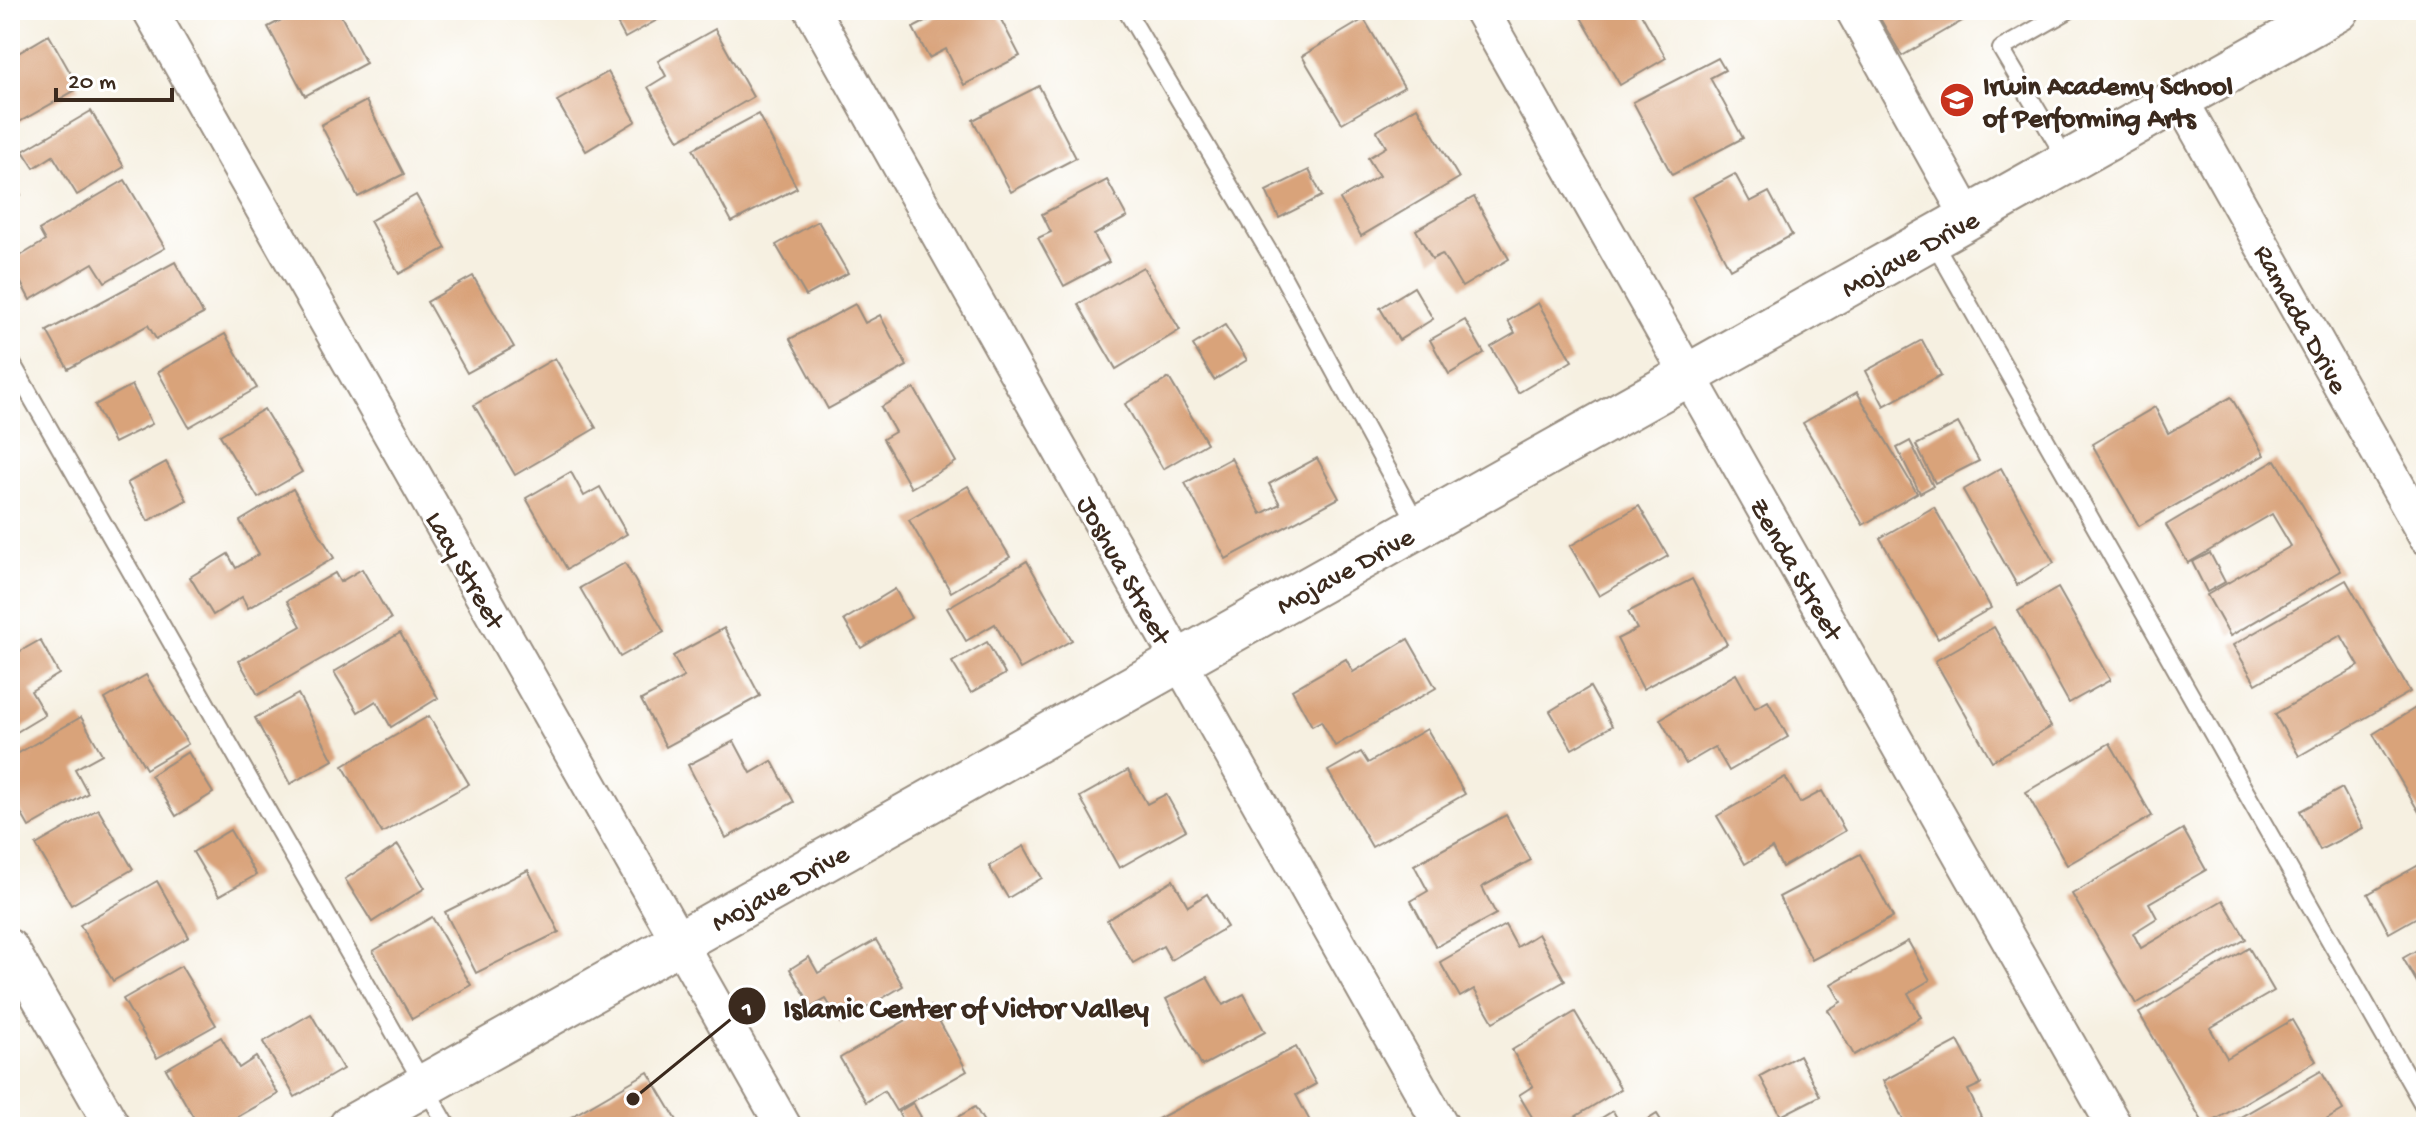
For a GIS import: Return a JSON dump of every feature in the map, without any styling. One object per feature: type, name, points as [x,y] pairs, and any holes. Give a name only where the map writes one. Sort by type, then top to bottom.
[{"type":"street","name":"Lacy Street","points":[[150,10],[784,1127]]},
{"type":"street","name":"Joshua Street","points":[[812,10],[1442,1127]]},
{"type":"street","name":"Zenda Street","points":[[1481,10],[2115,1127]]},
{"type":"street","points":[[1853,10],[1969,218]]},
{"type":"street","name":"Mojave Drive","points":[[350,1127],[2335,11]]},
{"type":"street","name":"Ramada Drive","points":[[2180,99],[2426,537]]},
{"type":"street","points":[[10,947],[113,1127]]},
{"type":"lane","points":[[1126,10],[1276,264],[1419,527]]},
{"type":"lane","points":[[2068,162],[2001,49],[2069,10]]},
{"type":"lane","points":[[1932,239],[2426,1110]]},
{"type":"lane","points":[[10,360],[448,1127]]},
{"type":"building","points":[[300,10],[338,10],[366,63],[305,96],[268,27]]},
{"type":"building","points":[[610,10],[675,10],[625,38]]},
{"type":"building","points":[[948,10],[996,10],[1020,56],[964,85],[946,49],[929,58],[913,28]]},
{"type":"building","points":[[1304,10],[1327,10],[1310,20]]},
{"type":"building","points":[[1587,10],[1639,10],[1666,58],[1620,85],[1579,14]]},
{"type":"building","points":[[1875,10],[1981,10],[1902,56]]},
{"type":"building","points":[[1364,19],[1404,87],[1342,123],[1302,56]]},
{"type":"building","points":[[715,29],[753,97],[679,140],[648,87],[666,76],[658,61]]},
{"type":"building","points":[[49,35],[79,88],[14,125],[10,118],[10,58]]},
{"type":"building","points":[[1718,58],[1725,70],[1710,78],[1743,138],[1672,175],[1633,102]]},
{"type":"building","points":[[608,72],[636,121],[586,151],[557,101]]},
{"type":"building","points":[[1039,86],[1076,158],[1011,192],[973,120]]},
{"type":"building","points":[[366,101],[404,174],[358,197],[321,125]]},
{"type":"building","points":[[1417,107],[1459,178],[1361,236],[1340,199],[1379,176],[1368,158],[1386,147],[1377,131]]},
{"type":"building","points":[[91,111],[124,167],[77,195],[53,156],[34,168],[23,151]]},
{"type":"building","points":[[758,114],[797,188],[732,222],[693,149]]},
{"type":"building","points":[[1309,170],[1322,196],[1279,218],[1266,191]]},
{"type":"building","points":[[1735,174],[1750,202],[1769,192],[1792,235],[1730,269],[1692,197]]},
{"type":"building","points":[[10,177],[21,195],[10,201]]},
{"type":"building","points":[[125,180],[165,248],[105,282],[93,263],[30,300],[10,262],[45,241],[39,230]]},
{"type":"building","points":[[1107,180],[1127,217],[1094,235],[1109,262],[1064,286],[1038,238],[1051,232],[1042,214]]},
{"type":"building","points":[[416,195],[446,248],[399,274],[370,221]]},
{"type":"building","points":[[1474,197],[1509,259],[1462,287],[1442,254],[1432,259],[1416,230]]},
{"type":"building","points":[[818,221],[848,273],[806,296],[776,245]]},
{"type":"building","points":[[175,262],[203,314],[156,339],[148,325],[68,369],[47,331]]},
{"type":"building","points":[[1143,267],[1180,330],[1116,369],[1078,304]]},
{"type":"building","points":[[473,276],[514,347],[467,373],[427,302]]},
{"type":"building","points":[[1414,287],[1433,319],[1399,340],[1380,308]]},
{"type":"building","points":[[1538,303],[1572,361],[1518,393],[1491,347],[1515,333],[1508,321]]},
{"type":"building","points":[[855,304],[865,323],[880,315],[907,366],[828,409],[790,339]]},
{"type":"building","points":[[1465,320],[1484,353],[1449,374],[1430,340]]},
{"type":"building","points":[[1225,325],[1247,360],[1214,380],[1193,345]]},
{"type":"building","points":[[225,334],[257,388],[189,427],[158,372]]},
{"type":"building","points":[[1922,340],[1941,375],[1884,406],[1866,371]]},
{"type":"building","points":[[555,358],[596,428],[515,475],[474,405]]},
{"type":"building","points":[[1169,378],[1207,443],[1163,469],[1125,404]]},
{"type":"building","points":[[132,385],[152,424],[114,443],[95,405]]},
{"type":"building","points":[[914,388],[956,462],[911,488],[883,439],[895,432],[881,407]]},
{"type":"building","points":[[1857,392],[1917,493],[1863,525],[1803,423]]},
{"type":"building","points":[[2231,397],[2264,455],[2139,526],[2092,444],[2155,407],[2168,433]]},
{"type":"building","points":[[264,409],[302,472],[258,498],[220,435]]},
{"type":"building","points":[[1958,423],[1979,461],[1935,483],[1916,445]]},
{"type":"building","points":[[1910,441],[1933,486],[1920,493],[1897,448]]},
{"type":"building","points":[[1231,458],[1261,514],[1280,504],[1269,484],[1317,458],[1339,498],[1226,559],[1185,483]]},
{"type":"building","points":[[2276,460],[2341,571],[2230,636],[2207,595],[2291,546],[2272,514],[2188,563],[2166,525]]},
{"type":"building","points":[[166,462],[187,500],[148,521],[127,483]]},
{"type":"building","points":[[2001,468],[2054,563],[2017,585],[1963,490]]},
{"type":"building","points":[[571,472],[584,496],[600,487],[627,534],[567,569],[526,498]]},
{"type":"building","points":[[968,486],[1010,557],[951,592],[909,520]]},
{"type":"building","points":[[293,489],[334,558],[248,608],[242,597],[213,615],[190,577],[228,554],[236,568],[259,554],[240,521]]},
{"type":"building","points":[[1639,506],[1668,556],[1599,596],[1570,546]]},
{"type":"building","points":[[1934,507],[1991,608],[1938,639],[1880,538]]},
{"type":"building","points":[[2210,553],[2225,582],[2207,592],[2192,562]]},
{"type":"building","points":[[1027,561],[1072,640],[1020,669],[995,624],[966,641],[947,608]]},
{"type":"building","points":[[625,563],[664,632],[620,657],[580,588]]},
{"type":"building","points":[[362,569],[391,619],[258,695],[239,661],[301,626],[287,601],[335,573],[340,582]]},
{"type":"building","points":[[1692,579],[1727,644],[1643,689],[1617,639],[1637,629],[1628,612]]},
{"type":"building","points":[[2346,580],[2410,692],[2299,756],[2275,714],[2359,666],[2341,635],[2256,684],[2233,645]]},
{"type":"building","points":[[2058,588],[2110,680],[2069,703],[2018,611]]},
{"type":"building","points":[[895,589],[911,618],[861,648],[844,620]]},
{"type":"building","points":[[1994,627],[2051,727],[1992,761],[1935,661]]},
{"type":"building","points":[[724,628],[760,696],[666,747],[641,700],[684,677],[673,656]]},
{"type":"building","points":[[400,633],[438,698],[391,727],[376,701],[358,712],[334,672]]},
{"type":"building","points":[[1408,639],[1436,688],[1335,746],[1321,721],[1312,726],[1292,690],[1346,659],[1353,672]]},
{"type":"building","points":[[40,640],[59,674],[31,691],[45,715],[10,736],[10,657]]},
{"type":"building","points":[[987,642],[1005,674],[971,693],[952,662]]},
{"type":"building","points":[[1736,674],[1755,708],[1768,701],[1788,737],[1729,771],[1715,747],[1686,764],[1660,719]]},
{"type":"building","points":[[146,675],[188,744],[146,769],[105,699]]},
{"type":"building","points":[[1590,687],[1612,726],[1572,749],[1550,711]]},
{"type":"building","points":[[298,694],[333,760],[290,784],[255,718]]},
{"type":"building","points":[[2419,706],[2426,718],[2426,824],[2373,734]]},
{"type":"building","points":[[429,716],[469,784],[382,833],[343,766]]},
{"type":"building","points":[[81,717],[102,754],[75,769],[88,793],[29,827],[10,794],[10,758]]},
{"type":"building","points":[[1427,729],[1465,794],[1372,847],[1328,771],[1361,752],[1368,763]]},
{"type":"building","points":[[734,741],[751,773],[772,761],[794,802],[726,838],[688,765]]},
{"type":"building","points":[[2110,743],[2152,816],[2067,865],[2026,792]]},
{"type":"building","points":[[188,752],[213,793],[176,816],[151,775]]},
{"type":"building","points":[[1128,770],[1147,804],[1166,794],[1186,830],[1119,868],[1080,797]]},
{"type":"building","points":[[1785,777],[1800,803],[1822,791],[1845,831],[1782,867],[1772,848],[1745,864],[1717,816]]},
{"type":"building","points":[[2342,788],[2363,828],[2320,850],[2300,811]]},
{"type":"building","points":[[98,809],[133,869],[71,905],[36,845]]},
{"type":"building","points":[[1506,815],[1531,860],[1482,887],[1496,914],[1436,947],[1411,901],[1428,891],[1414,865]]},
{"type":"building","points":[[2183,829],[2206,870],[2149,903],[2157,918],[2133,933],[2141,948],[2223,900],[2246,939],[2136,1004],[2072,894]]},
{"type":"building","points":[[230,830],[256,875],[219,896],[193,852]]},
{"type":"building","points":[[398,845],[425,888],[372,922],[345,879]]},
{"type":"building","points":[[1024,846],[1042,878],[1008,898],[989,866]]},
{"type":"building","points":[[1860,854],[1893,917],[1812,960],[1779,897]]},
{"type":"building","points":[[2426,861],[2426,912],[2389,933],[2368,894]]},
{"type":"building","points":[[528,870],[559,932],[476,973],[445,912]]},
{"type":"building","points":[[1173,880],[1188,906],[1207,894],[1227,927],[1171,960],[1163,946],[1133,963],[1107,920]]},
{"type":"building","points":[[157,881],[189,937],[113,981],[80,925]]},
{"type":"building","points":[[432,917],[471,985],[412,1019],[373,951]]},
{"type":"building","points":[[1505,925],[1517,947],[1538,934],[1565,981],[1493,1022],[1474,989],[1460,997],[1440,962]]},
{"type":"building","points":[[876,940],[903,986],[841,1023],[826,999],[812,1007],[790,969],[809,957],[818,973]]},
{"type":"building","points":[[1908,941],[1930,980],[1908,993],[1921,1017],[1854,1055],[1828,1010],[1841,1002],[1831,984]]},
{"type":"building","points":[[2426,945],[2426,998],[2403,958]]},
{"type":"building","points":[[2249,948],[2274,991],[2210,1028],[2227,1058],[2292,1020],[2316,1061],[2205,1126],[2139,1013]]},
{"type":"building","points":[[181,966],[216,1025],[157,1058],[123,999]]},
{"type":"building","points":[[1207,977],[1223,1005],[1244,994],[1265,1032],[1202,1066],[1166,999]]},
{"type":"building","points":[[931,1006],[967,1071],[896,1111],[884,1091],[866,1102],[840,1058]]},
{"type":"building","points":[[1575,1012],[1621,1089],[1558,1127],[1538,1127],[1519,1095],[1533,1086],[1512,1050]]},
{"type":"building","points":[[311,1014],[343,1069],[295,1097],[263,1042]]},
{"type":"building","points":[[221,1037],[239,1068],[256,1057],[278,1094],[220,1127],[199,1127],[166,1069]]},
{"type":"building","points":[[1958,1041],[1981,1084],[1968,1090],[1981,1117],[1962,1127],[1907,1127],[1883,1081]]},
{"type":"building","points":[[1296,1047],[1316,1084],[1296,1095],[1311,1123],[1302,1127],[1154,1127],[1152,1122]]},
{"type":"building","points":[[1799,1055],[1820,1096],[1781,1116],[1760,1076]]},
{"type":"building","points":[[2321,1071],[2343,1110],[2314,1127],[2223,1127]]},
{"type":"building","points":[[648,1072],[681,1127],[554,1127]]},
{"type":"building","points":[[913,1103],[921,1117],[907,1126],[898,1112]]},
{"type":"building","points":[[975,1107],[987,1127],[941,1127]]},
{"type":"building","points":[[1613,1111],[1622,1127],[1587,1127]]},
{"type":"building","points":[[1657,1114],[1665,1127],[1636,1127]]},
{"type":"place","name":"Irwin Academy School of Performing Arts","points":[[1957,100]]},
{"type":"place","name":"Islamic Center of Victor Valley","points":[[633,1099]]}]
